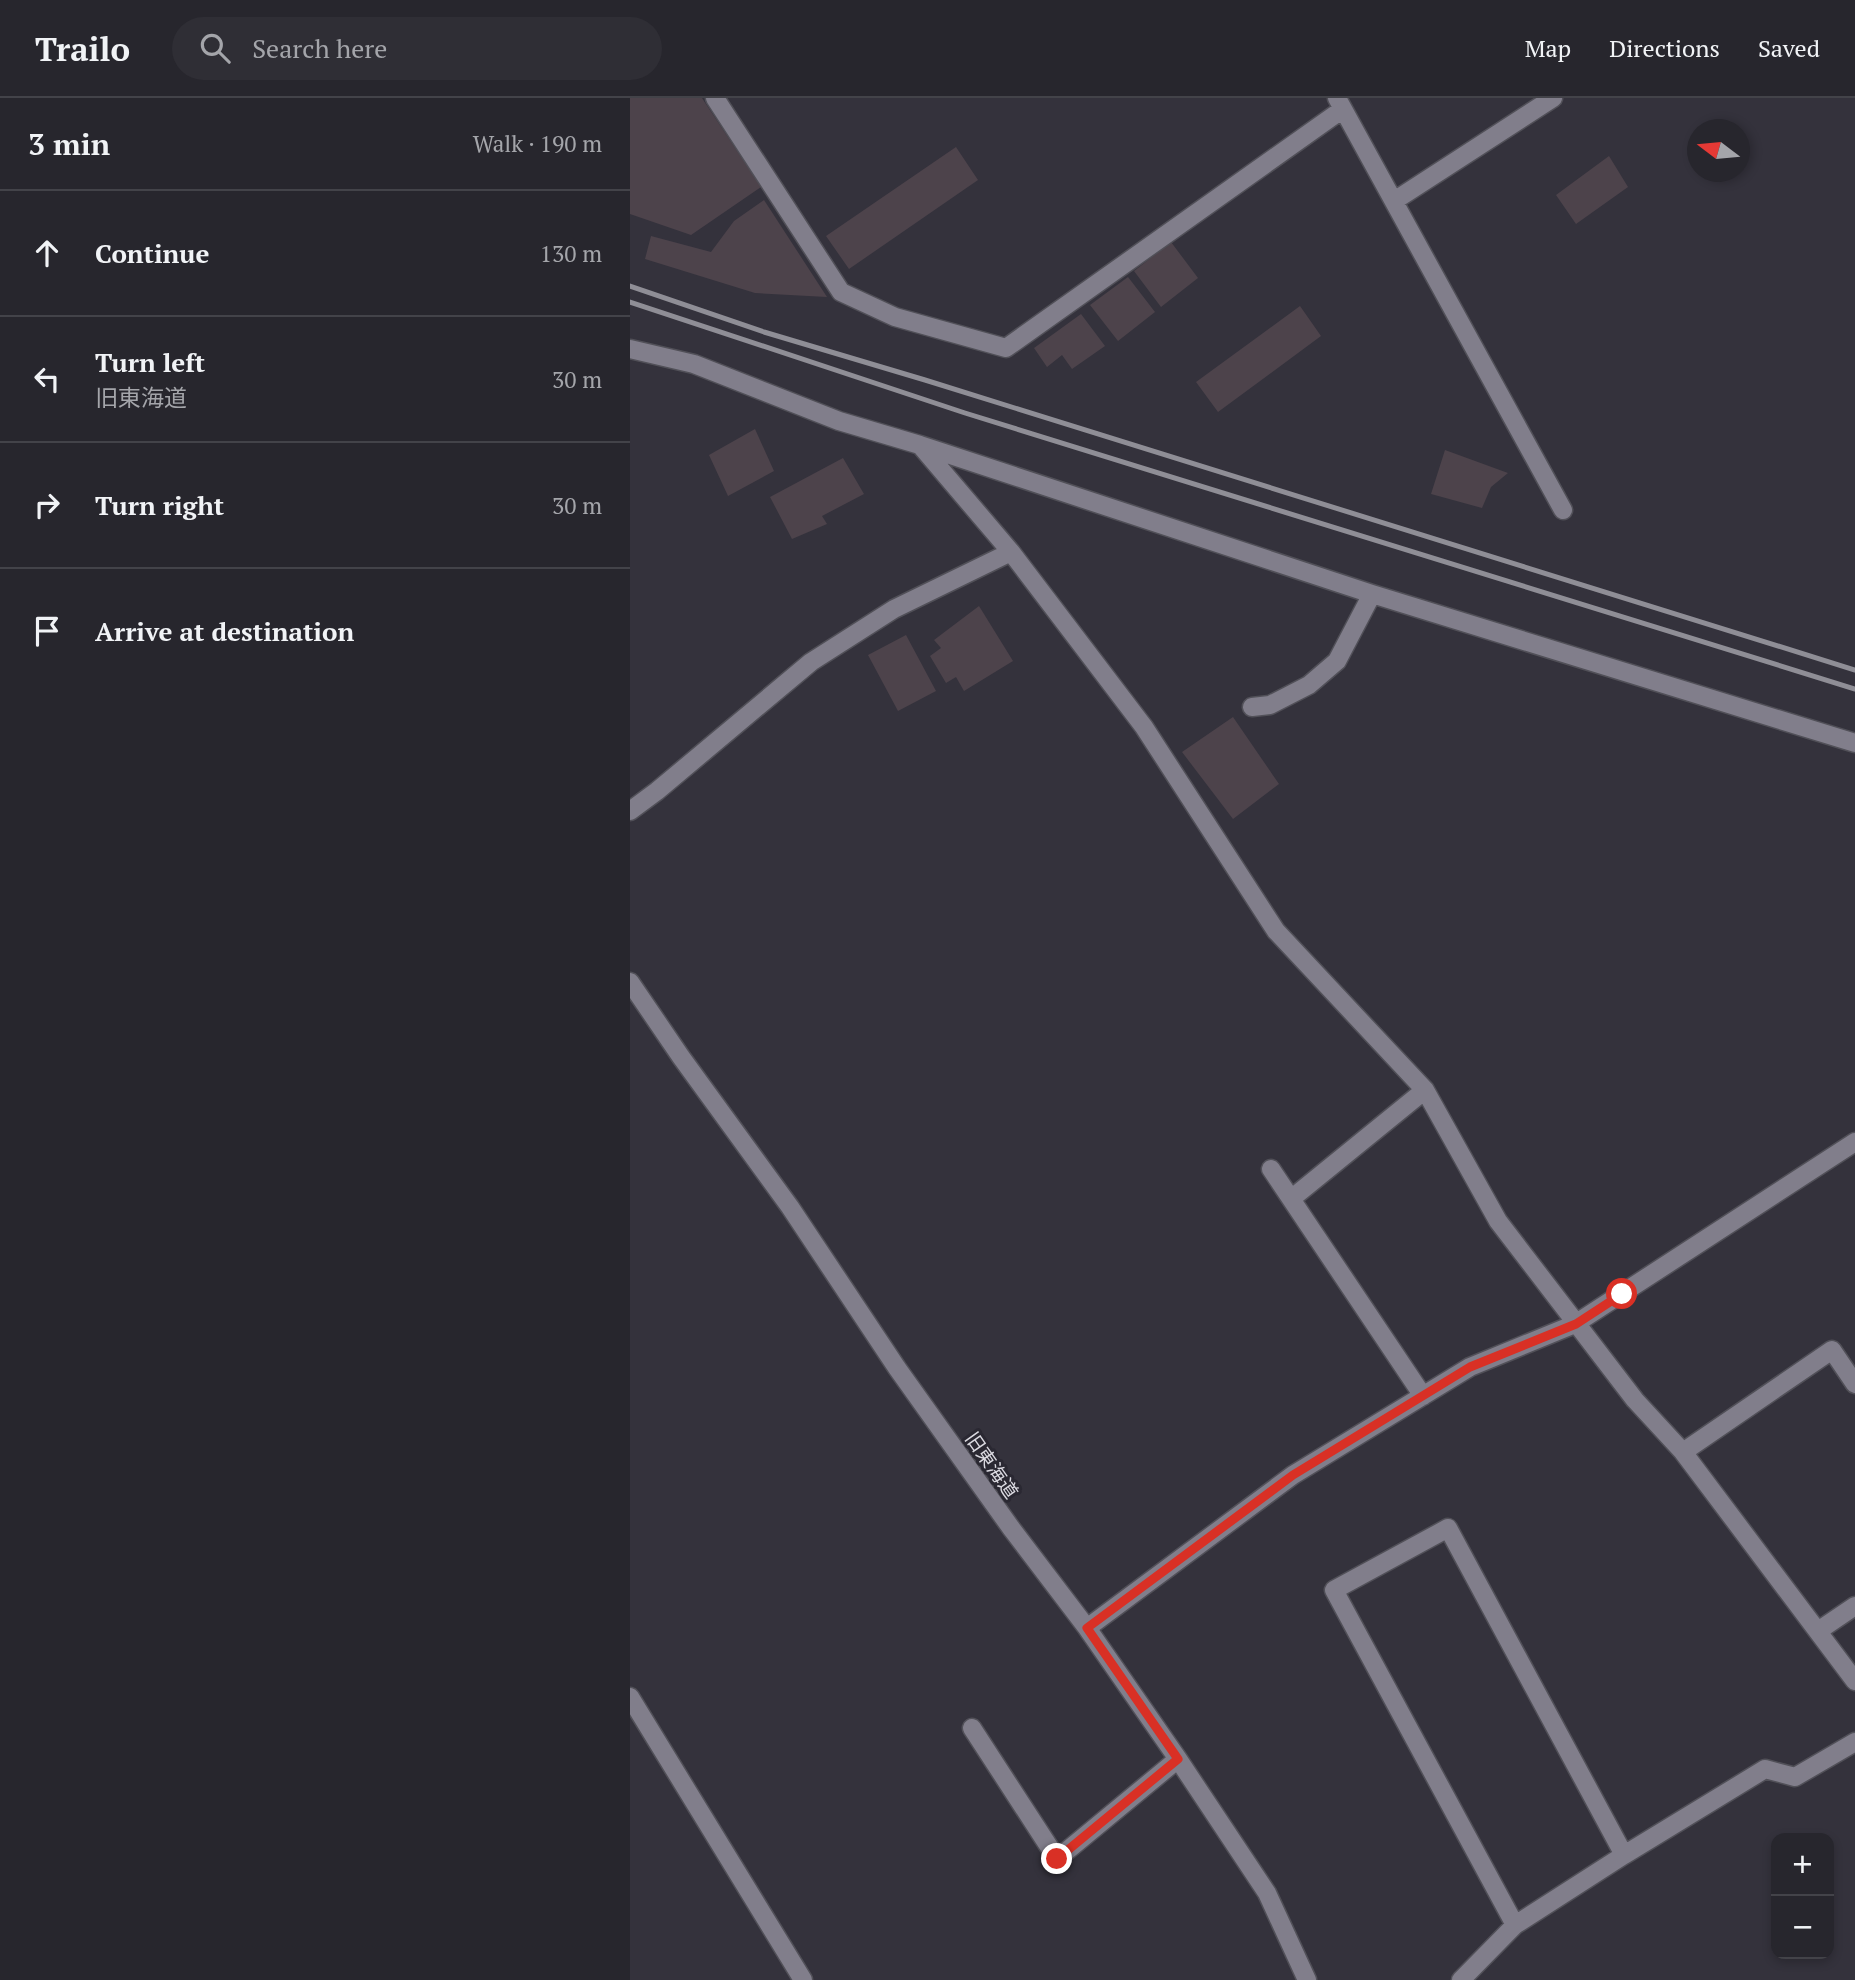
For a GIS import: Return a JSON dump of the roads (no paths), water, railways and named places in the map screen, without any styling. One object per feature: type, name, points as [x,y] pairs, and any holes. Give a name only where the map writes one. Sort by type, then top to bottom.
[{"type":"street","points":[[715,98],[841,292],[895,317],[1006,348],[1340,104],[1563,510]]},
{"type":"street","points":[[1394,201],[1553,98]]},
{"type":"street","points":[[630,349],[694,364],[839,421],[920,445],[1372,594],[1855,743]]},
{"type":"street","points":[[920,445],[1011,552],[1144,727],[1276,931],[1425,1090],[1498,1221],[1635,1400],[1682,1452],[1855,1681]]},
{"type":"street","points":[[630,811],[811,662],[894,609],[1011,552]]},
{"type":"street","points":[[1252,707],[1270,705],[1309,685],[1337,661],[1372,594]]},
{"type":"street","name":"旧東海道","points":[[630,982],[790,1207],[897,1368],[1011,1528],[1087,1628],[1178,1759],[1267,1893],[1307,1980]]},
{"type":"street","points":[[1291,1199],[1425,1090]]},
{"type":"street","points":[[1087,1628],[1293,1475],[1470,1367],[1576,1324],[1855,1142]]},
{"type":"street","points":[[1271,1169],[1423,1396]]},
{"type":"street","points":[[1682,1452],[1832,1350],[1855,1384]]},
{"type":"street","points":[[1514,1925],[1334,1590],[1448,1528],[1624,1855]]},
{"type":"street","points":[[1818,1631],[1855,1606]]},
{"type":"street","points":[[630,1696],[638,1726],[803,1980]]},
{"type":"street","points":[[972,1728],[1057,1859],[1178,1759]]},
{"type":"street","points":[[1461,1980],[1514,1925],[1765,1769],[1796,1777],[1855,1742]]},
{"type":"railway","points":[[630,286],[764,332],[1855,670]]},
{"type":"railway","points":[[630,302],[965,413],[1855,689]]}]
